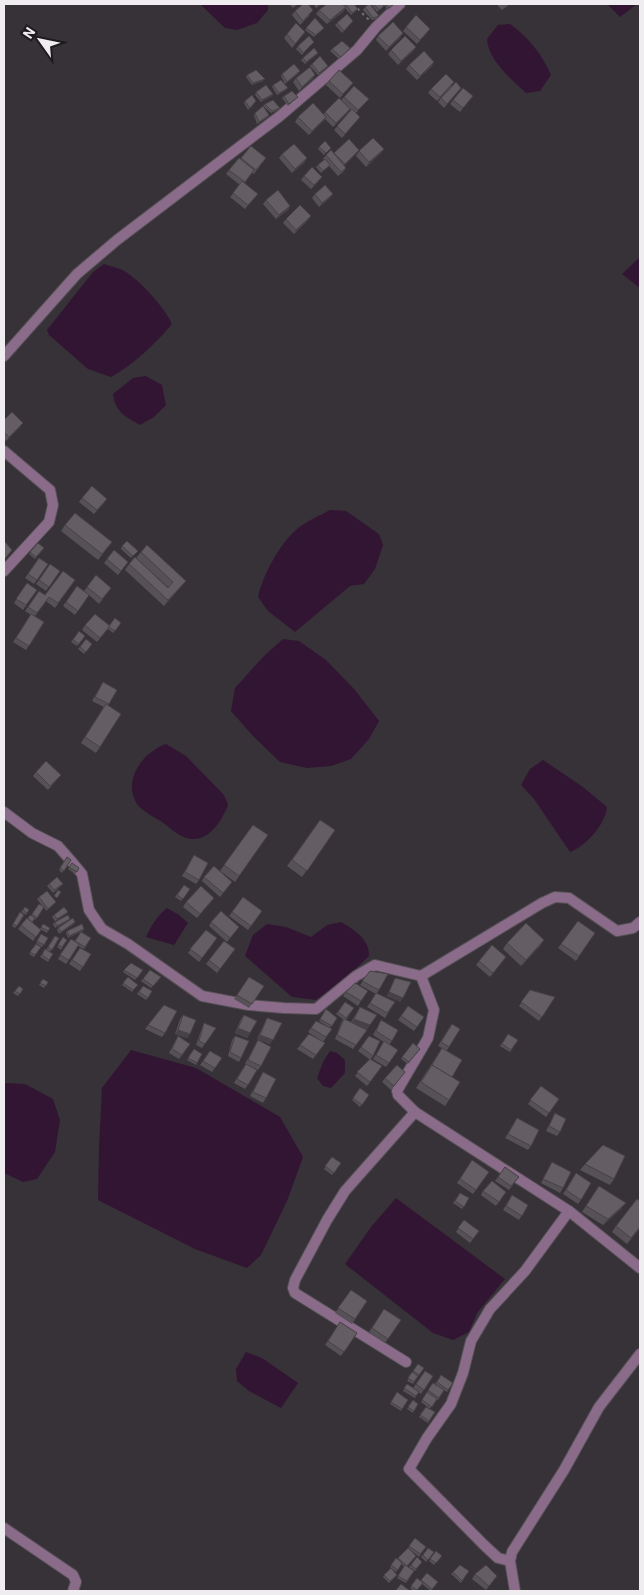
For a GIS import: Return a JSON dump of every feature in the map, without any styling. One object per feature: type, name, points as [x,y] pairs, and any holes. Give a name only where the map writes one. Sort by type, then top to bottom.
[{"type":"street","points":[[4,356],[77,274],[117,240],[280,116],[357,50],[376,27],[400,4]]},
{"type":"street","points":[[4,451],[50,490],[53,505],[49,522],[4,571]]},
{"type":"street","points":[[4,812],[32,832],[58,846],[72,862],[82,874],[89,910],[102,929],[128,944],[202,996],[248,1004],[316,1009],[356,976],[375,965],[421,976],[542,903],[556,897],[569,898],[617,930],[633,928],[640,922]]},
{"type":"street","points":[[421,976],[434,1010],[428,1038],[397,1091],[398,1095],[415,1112],[569,1211],[640,1268]]},
{"type":"street","points":[[406,1362],[295,1293],[293,1288],[323,1228],[345,1191],[415,1112]]},
{"type":"street","points":[[510,1561],[498,1558],[409,1469],[427,1438],[451,1404],[463,1373],[471,1341],[490,1309],[524,1271],[569,1211]]},
{"type":"street","points":[[515,1591],[510,1561],[512,1552],[564,1470],[600,1406],[640,1354]]},
{"type":"street","points":[[4,1528],[74,1575],[76,1582],[72,1591]]},
{"type":"path","points":[[354,4],[376,27]]},
{"type":"shaded area","points":[[200,4],[268,4],[268,10],[257,23],[237,30],[225,28]]},
{"type":"shaded area","points":[[607,4],[637,4],[620,17]]},
{"type":"shaded area","points":[[510,24],[534,47],[551,75],[540,91],[526,93],[501,69],[491,54],[487,39],[498,25]]},
{"type":"shaded area","points":[[640,257],[640,288],[622,274]]},
{"type":"shaded area","points":[[104,264],[127,272],[142,285],[157,301],[172,324],[144,353],[111,377],[88,369],[49,335],[47,330],[93,272]]},
{"type":"shaded area","points":[[146,376],[162,385],[166,405],[154,417],[140,425],[119,410],[113,394],[133,378]]},
{"type":"shaded area","points":[[330,510],[346,511],[379,534],[383,545],[375,569],[364,584],[350,586],[295,632],[268,611],[258,597],[260,588],[272,561],[290,536],[304,524]]},
{"type":"shaded area","points":[[283,639],[299,641],[326,660],[355,690],[379,721],[369,739],[351,759],[331,766],[307,768],[280,762],[231,711],[235,688],[263,657]]},
{"type":"shaded area","points":[[166,744],[186,756],[224,795],[228,805],[217,825],[206,836],[192,839],[178,834],[142,809],[137,804],[133,795],[132,786],[137,768],[150,753]]},
{"type":"shaded area","points":[[543,760],[583,787],[607,807],[599,828],[582,845],[570,852],[534,799],[521,785],[530,769]]},
{"type":"shaded area","points":[[167,908],[188,923],[174,945],[146,937],[160,914]]},
{"type":"shaded area","points":[[341,922],[364,940],[369,950],[369,956],[347,977],[316,1000],[292,997],[245,956],[253,935],[267,924],[286,927],[311,937],[327,925]]},
{"type":"shaded area","points":[[131,1050],[196,1068],[280,1117],[303,1157],[287,1201],[261,1255],[247,1268],[195,1249],[98,1200],[102,1088]]},
{"type":"shaded area","points":[[330,1051],[337,1053],[345,1060],[345,1073],[331,1088],[323,1086],[317,1078],[323,1062]]},
{"type":"shaded area","points":[[4,1083],[25,1084],[53,1099],[60,1120],[55,1152],[37,1179],[23,1182],[4,1173]]},
{"type":"shaded area","points":[[396,1198],[505,1279],[477,1313],[469,1332],[453,1340],[433,1333],[345,1264],[371,1227]]},
{"type":"shaded area","points":[[246,1352],[262,1358],[298,1383],[281,1408],[249,1391],[237,1381],[236,1369]]},
{"type":"building","points":[[303,4],[308,4],[313,10],[303,21],[295,11]]},
{"type":"building","points":[[327,4],[342,4],[346,7],[330,20],[319,10]]},
{"type":"building","points":[[346,4],[354,4],[358,9],[352,13]]},
{"type":"building","points":[[369,4],[379,16],[373,18],[365,7]]},
{"type":"building","points":[[374,4],[382,4],[384,6],[379,10]]},
{"type":"building","points":[[347,14],[353,21],[344,31],[337,23]]},
{"type":"building","points":[[416,15],[430,29],[420,40],[406,27]]},
{"type":"building","points":[[315,18],[324,28],[316,35],[306,28]]},
{"type":"building","points":[[393,22],[403,33],[389,47],[378,36]]},
{"type":"building","points":[[296,23],[305,32],[295,44],[287,34]]},
{"type":"building","points":[[309,36],[314,42],[303,53],[298,46]]},
{"type":"building","points":[[405,36],[416,47],[401,61],[391,50]]},
{"type":"building","points":[[342,41],[350,48],[341,57],[332,49]]},
{"type":"building","points":[[314,48],[318,53],[306,62],[303,58]]},
{"type":"building","points":[[424,51],[434,62],[420,76],[409,65]]},
{"type":"building","points":[[320,56],[328,66],[319,73],[312,64]]},
{"type":"building","points":[[294,64],[300,71],[287,82],[282,74]]},
{"type":"building","points":[[310,67],[315,75],[302,87],[296,78]]},
{"type":"building","points":[[256,70],[265,79],[253,83],[247,75]]},
{"type":"building","points":[[339,70],[353,83],[343,94],[329,81]]},
{"type":"building","points":[[446,74],[454,82],[440,97],[431,89]]},
{"type":"building","points":[[281,80],[288,88],[279,93],[273,85]]},
{"type":"building","points":[[456,82],[461,88],[447,104],[441,98]]},
{"type":"building","points":[[266,85],[273,94],[262,100],[256,92]]},
{"type":"building","points":[[354,86],[369,99],[358,110],[344,97]]},
{"type":"building","points":[[463,88],[473,96],[463,108],[453,100]]},
{"type":"building","points":[[292,91],[298,97],[289,104],[284,96]]},
{"type":"building","points":[[252,95],[256,101],[250,108],[245,101]]},
{"type":"building","points":[[339,98],[350,109],[336,123],[325,112]]},
{"type":"building","points":[[273,100],[280,108],[272,111],[265,104]]},
{"type":"building","points":[[313,103],[326,117],[312,131],[298,117]]},
{"type":"building","points":[[263,106],[269,115],[259,122],[255,113]]},
{"type":"building","points":[[352,109],[360,117],[345,134],[337,126]]},
{"type":"building","points":[[373,138],[384,149],[369,162],[359,151]]},
{"type":"building","points":[[349,139],[359,150],[345,164],[334,153]]},
{"type":"building","points":[[325,141],[331,148],[326,153],[319,147]]},
{"type":"building","points":[[294,144],[307,158],[295,169],[282,154]]},
{"type":"building","points":[[251,146],[266,158],[256,170],[241,158]]},
{"type":"building","points":[[331,150],[346,168],[341,172],[326,155]]},
{"type":"building","points":[[239,158],[254,170],[245,182],[229,170]]},
{"type":"building","points":[[325,159],[330,165],[323,171],[318,165]]},
{"type":"building","points":[[312,167],[322,177],[314,185],[304,176]]},
{"type":"building","points":[[242,181],[258,194],[248,205],[233,193]]},
{"type":"building","points":[[325,185],[333,194],[322,203],[315,194]]},
{"type":"building","points":[[278,190],[290,206],[279,215],[266,200]]},
{"type":"building","points":[[300,205],[311,216],[296,230],[286,219]]},
{"type":"building","points":[[12,412],[23,423],[9,437],[4,432],[4,420]]},
{"type":"building","points":[[92,486],[107,499],[97,510],[82,498]]},
{"type":"building","points":[[75,513],[112,542],[102,554],[65,525]]},
{"type":"building","points":[[127,541],[138,551],[133,556],[122,546]]},
{"type":"building","points":[[4,542],[12,550],[4,560]]},
{"type":"building","points":[[38,543],[44,548],[36,557],[30,552]]},
{"type":"building","points":[[147,545],[186,581],[168,600],[129,564],[135,557],[168,588],[173,582],[141,552]]},
{"type":"building","points":[[114,550],[128,562],[121,571],[107,559]]},
{"type":"building","points":[[39,558],[48,564],[37,580],[28,574]]},
{"type":"building","points":[[50,564],[60,571],[49,587],[39,580]]},
{"type":"building","points":[[63,571],[75,580],[58,603],[49,597],[37,613],[28,607],[39,591],[45,595]]},
{"type":"building","points":[[96,575],[111,588],[102,599],[87,587]]},
{"type":"building","points":[[27,583],[37,590],[26,605],[16,599]]},
{"type":"building","points":[[77,586],[89,595],[78,611],[66,602]]},
{"type":"building","points":[[31,614],[44,622],[29,646],[16,638]]},
{"type":"building","points":[[95,614],[110,626],[100,638],[85,625]]},
{"type":"building","points":[[115,618],[121,623],[115,631],[109,626]]},
{"type":"building","points":[[79,631],[85,636],[79,644],[73,640]]},
{"type":"building","points":[[86,639],[92,644],[86,652],[80,647]]},
{"type":"building","points":[[103,682],[117,690],[109,704],[95,697]]},
{"type":"building","points":[[106,704],[121,714],[100,747],[85,737]]},
{"type":"building","points":[[46,761],[61,775],[50,786],[36,772]]},
{"type":"building","points":[[320,820],[335,830],[307,871],[292,860]]},
{"type":"building","points":[[253,825],[268,835],[239,876],[224,865]]},
{"type":"building","points":[[194,855],[208,863],[199,880],[185,872]]},
{"type":"building","points":[[67,857],[71,860],[64,871],[60,868]]},
{"type":"building","points":[[72,863],[79,868],[77,872],[69,867]]},
{"type":"building","points":[[214,866],[232,882],[223,893],[204,877]]},
{"type":"building","points":[[57,877],[63,884],[54,890],[49,884]]},
{"type":"building","points":[[184,885],[190,889],[183,899],[177,895]]},
{"type":"building","points":[[201,886],[214,898],[200,914],[186,902]]},
{"type":"building","points":[[58,890],[61,892],[57,898],[54,896]]},
{"type":"building","points":[[47,891],[56,902],[48,909],[39,897]]},
{"type":"building","points":[[243,897],[262,911],[251,926],[232,912]]},
{"type":"building","points":[[39,904],[44,907],[37,918],[32,914]]},
{"type":"building","points":[[25,907],[29,910],[27,913],[23,910]]},
{"type":"building","points":[[64,907],[68,912],[57,919],[54,915]]},
{"type":"building","points":[[221,911],[239,927],[230,938],[211,922]]},
{"type":"building","points":[[20,912],[24,915],[17,926],[13,924]]},
{"type":"building","points":[[30,915],[35,918],[32,922],[28,918]]},
{"type":"building","points":[[68,915],[70,919],[57,926],[55,922]]},
{"type":"building","points":[[27,918],[41,930],[36,937],[21,925]]},
{"type":"building","points":[[73,918],[75,922],[61,932],[58,928]]},
{"type":"building","points":[[578,921],[595,933],[579,956],[561,944]]},
{"type":"building","points":[[526,923],[544,940],[526,960],[507,943]]},
{"type":"building","points":[[43,924],[50,928],[48,931],[41,927]]},
{"type":"building","points":[[82,924],[84,929],[69,936],[67,931]]},
{"type":"building","points":[[206,930],[217,938],[202,958],[190,949]]},
{"type":"building","points":[[81,932],[91,938],[85,947],[75,941]]},
{"type":"building","points":[[41,934],[48,938],[44,945],[37,941]]},
{"type":"building","points":[[55,936],[59,938],[52,950],[48,947]]},
{"type":"building","points":[[63,937],[67,940],[62,947],[58,945]]},
{"type":"building","points":[[71,939],[79,944],[69,960],[60,955]]},
{"type":"building","points":[[224,941],[235,949],[220,969],[209,960]]},
{"type":"building","points":[[36,944],[41,947],[35,955],[30,952]]},
{"type":"building","points":[[492,945],[506,957],[493,973],[479,961]]},
{"type":"building","points":[[80,948],[91,954],[83,967],[72,960]]},
{"type":"building","points":[[45,949],[53,954],[49,960],[42,955]]},
{"type":"building","points":[[131,963],[143,970],[137,978],[124,970]]},
{"type":"building","points":[[150,970],[161,977],[153,986],[143,979]]},
{"type":"building","points":[[370,971],[388,974],[379,990],[362,981]]},
{"type":"building","points":[[128,977],[138,985],[133,990],[123,983]]},
{"type":"building","points":[[249,977],[264,986],[252,1004],[237,995]]},
{"type":"building","points":[[395,978],[411,982],[403,998],[389,992]]},
{"type":"building","points":[[43,979],[48,982],[46,986],[40,983]]},
{"type":"building","points":[[355,983],[368,991],[361,1001],[346,992]]},
{"type":"building","points":[[19,986],[23,989],[20,994],[15,991]]},
{"type":"building","points":[[143,986],[152,991],[148,998],[139,992]]},
{"type":"building","points":[[530,990],[555,997],[542,1017],[521,1002]]},
{"type":"building","points":[[376,993],[395,1002],[387,1013],[370,1003]]},
{"type":"building","points":[[345,1002],[354,1008],[346,1018],[338,1012]]},
{"type":"building","points":[[164,1005],[177,1011],[165,1033],[148,1025]]},
{"type":"building","points":[[408,1006],[424,1017],[417,1027],[401,1016]]},
{"type":"building","points":[[360,1007],[377,1015],[370,1025],[354,1019]]},
{"type":"building","points":[[326,1009],[337,1018],[332,1026],[320,1019]]},
{"type":"building","points":[[183,1015],[196,1020],[190,1034],[178,1030]]},
{"type":"building","points":[[244,1015],[257,1021],[250,1033],[238,1028]]},
{"type":"building","points":[[267,1018],[282,1023],[273,1040],[260,1035]]},
{"type":"building","points":[[344,1019],[367,1030],[356,1045],[337,1035]]},
{"type":"building","points":[[381,1020],[398,1030],[392,1041],[376,1031]]},
{"type":"building","points":[[316,1021],[332,1029],[326,1037],[311,1028]]},
{"type":"building","points":[[204,1023],[216,1028],[205,1044],[199,1041]]},
{"type":"building","points":[[452,1024],[460,1029],[449,1047],[441,1042]]},
{"type":"building","points":[[309,1034],[325,1043],[316,1055],[300,1045]]},
{"type":"building","points":[[508,1034],[518,1040],[511,1050],[502,1044]]},
{"type":"building","points":[[178,1036],[190,1044],[182,1055],[172,1049]]},
{"type":"building","points":[[235,1036],[249,1041],[241,1058],[230,1052]]},
{"type":"building","points":[[369,1036],[380,1041],[373,1056],[361,1047]]},
{"type":"building","points":[[258,1040],[271,1047],[261,1066],[248,1060]]},
{"type":"building","points":[[384,1041],[398,1050],[389,1063],[376,1055]]},
{"type":"building","points":[[413,1043],[420,1049],[409,1062],[402,1057]]},
{"type":"building","points":[[442,1048],[462,1060],[452,1077],[432,1065]]},
{"type":"building","points":[[194,1049],[202,1054],[197,1063],[188,1058]]},
{"type":"building","points":[[210,1051],[222,1058],[215,1068],[203,1061]]},
{"type":"building","points":[[370,1059],[382,1066],[370,1082],[357,1072]]},
{"type":"building","points":[[246,1064],[257,1070],[248,1085],[237,1079]]},
{"type":"building","points":[[397,1065],[405,1072],[394,1086],[385,1078]]},
{"type":"building","points":[[432,1065],[460,1082],[449,1100],[421,1082]]},
{"type":"building","points":[[263,1072],[276,1079],[266,1098],[253,1092]]},
{"type":"building","points":[[541,1086],[559,1099],[549,1113],[530,1100]]},
{"type":"building","points":[[360,1088],[369,1095],[362,1105],[353,1098]]},
{"type":"building","points":[[555,1113],[566,1119],[560,1132],[549,1126]]},
{"type":"building","points":[[517,1118],[539,1130],[531,1146],[508,1134]]},
{"type":"building","points":[[603,1145],[625,1156],[614,1179],[585,1164]]},
{"type":"building","points":[[332,1157],[341,1163],[334,1173],[325,1166]]},
{"type":"building","points":[[472,1160],[489,1172],[476,1190],[460,1179]]},
{"type":"building","points":[[552,1162],[571,1172],[563,1188],[543,1179]]},
{"type":"building","points":[[505,1167],[519,1177],[511,1186],[498,1177]]},
{"type":"building","points":[[576,1173],[591,1183],[581,1200],[566,1190]]},
{"type":"building","points":[[492,1181],[506,1192],[499,1202],[483,1191]]},
{"type":"building","points":[[599,1186],[626,1203],[608,1219],[586,1206]]},
{"type":"building","points":[[460,1193],[469,1198],[464,1207],[455,1201]]},
{"type":"building","points":[[512,1195],[528,1205],[522,1216],[506,1206]]},
{"type":"building","points":[[637,1199],[640,1201],[640,1227],[631,1238],[616,1226]]},
{"type":"building","points":[[464,1220],[479,1231],[473,1239],[458,1228]]},
{"type":"building","points":[[351,1290],[367,1301],[355,1319],[338,1308]]},
{"type":"building","points":[[384,1309],[401,1320],[388,1339],[372,1328]]},
{"type":"building","points":[[340,1322],[357,1333],[344,1352],[328,1341]]},
{"type":"building","points":[[418,1364],[424,1368],[419,1375],[413,1371]]},
{"type":"building","points":[[425,1371],[433,1376],[424,1390],[416,1384]]},
{"type":"building","points":[[412,1372],[418,1376],[414,1382],[408,1378]]},
{"type":"building","points":[[441,1375],[453,1383],[448,1390],[437,1382]]},
{"type":"building","points":[[433,1383],[444,1390],[439,1398],[428,1390]]},
{"type":"building","points":[[407,1384],[419,1392],[416,1396],[404,1388]]},
{"type":"building","points":[[397,1392],[408,1400],[402,1409],[391,1402]]},
{"type":"building","points":[[427,1392],[437,1399],[432,1407],[422,1400]]},
{"type":"building","points":[[413,1400],[418,1404],[414,1411],[408,1407]]},
{"type":"building","points":[[426,1407],[435,1412],[429,1421],[420,1415]]},
{"type":"building","points":[[415,1538],[426,1547],[420,1554],[409,1546]]},
{"type":"building","points":[[408,1548],[416,1556],[407,1566],[398,1558]]},
{"type":"building","points":[[428,1548],[434,1552],[428,1560],[423,1555]]},
{"type":"building","points":[[436,1551],[442,1556],[436,1563],[430,1559]]},
{"type":"building","points":[[417,1557],[422,1562],[416,1569],[411,1565]]},
{"type":"building","points":[[396,1558],[402,1563],[398,1570],[391,1565]]},
{"type":"building","points":[[405,1565],[414,1571],[407,1581],[398,1576]]},
{"type":"building","points":[[460,1565],[469,1571],[462,1581],[453,1572]]},
{"type":"building","points":[[486,1565],[497,1576],[489,1586],[475,1574]]},
{"type":"building","points":[[391,1568],[397,1575],[390,1581],[384,1575]]},
{"type":"building","points":[[427,1573],[438,1582],[432,1589],[421,1580]]},
{"type":"building","points":[[417,1578],[423,1583],[417,1590],[411,1586]]},
{"type":"building","points":[[401,1584],[410,1591],[397,1591]]}]
